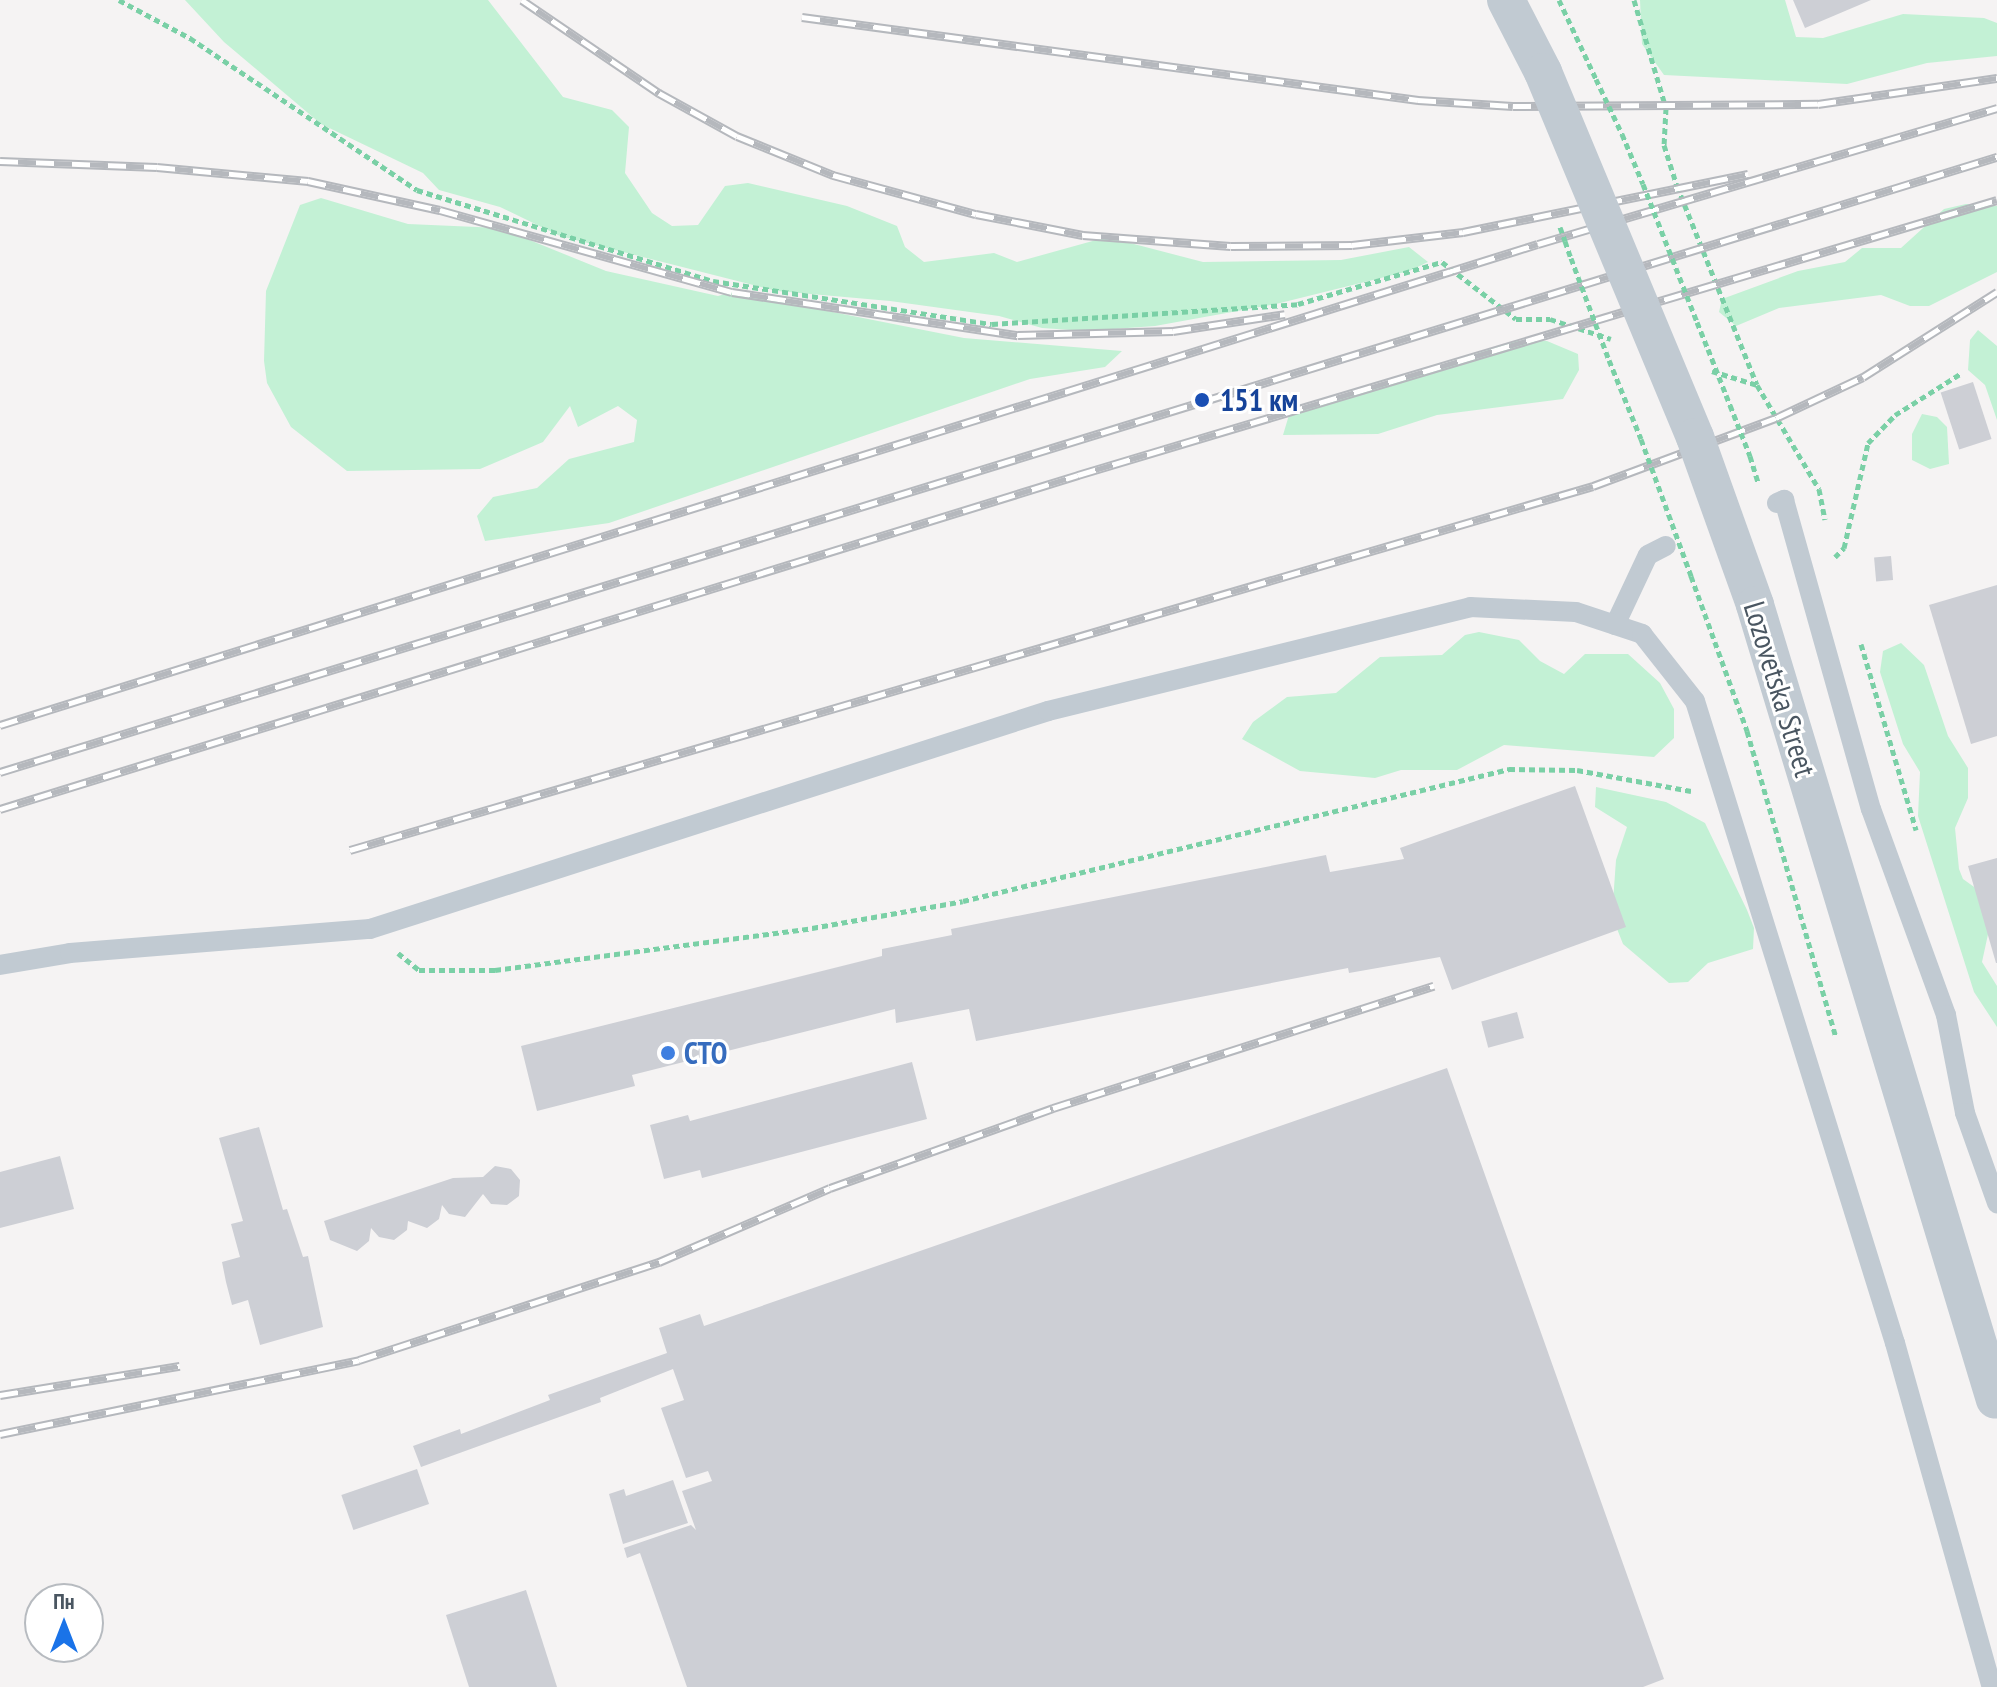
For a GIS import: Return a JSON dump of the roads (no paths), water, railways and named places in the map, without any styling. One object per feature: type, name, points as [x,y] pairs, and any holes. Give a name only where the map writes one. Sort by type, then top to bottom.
[{"type":"street","name":"Lozovetska Street","points":[[1506,0],[1543,72],[1695,437],[1755,605],[1995,1400]]},
{"type":"lane","points":[[1777,503],[1784,500],[1871,809],[1946,1015],[1965,1113],[1997,1203]]},
{"type":"lane","points":[[1615,625],[1648,555],[1666,546]]},
{"type":"lane","points":[[0,965],[70,953],[370,929],[1048,711],[1470,607],[1576,612],[1642,634],[1695,701],[1895,1343],[1992,1687]]},
{"type":"railway","points":[[522,0],[659,93],[737,136],[833,175],[976,214],[1083,235],[1231,246],[1352,245],[1463,232],[1748,174]]},
{"type":"railway","points":[[802,17],[1418,100],[1513,106],[1818,104],[1997,78]]},
{"type":"railway","points":[[0,725],[1538,244],[1997,108]]},
{"type":"railway","points":[[0,772],[1997,157]]},
{"type":"railway","points":[[0,161],[157,167],[308,181],[440,210],[732,292],[1018,335],[1173,331],[1285,314]]},
{"type":"railway","points":[[0,809],[1078,475],[1997,200]]},
{"type":"railway","points":[[350,850],[1593,486],[1776,418],[1863,377],[1997,292]]},
{"type":"railway","points":[[0,1434],[359,1360],[659,1262],[830,1188],[1053,1108],[1434,986]]},
{"type":"railway","points":[[0,1395],[180,1366]]},
{"type":"place","name":"151 км","points":[[1202,400]]},
{"type":"place","name":"СТО","points":[[668,1053]]}]
